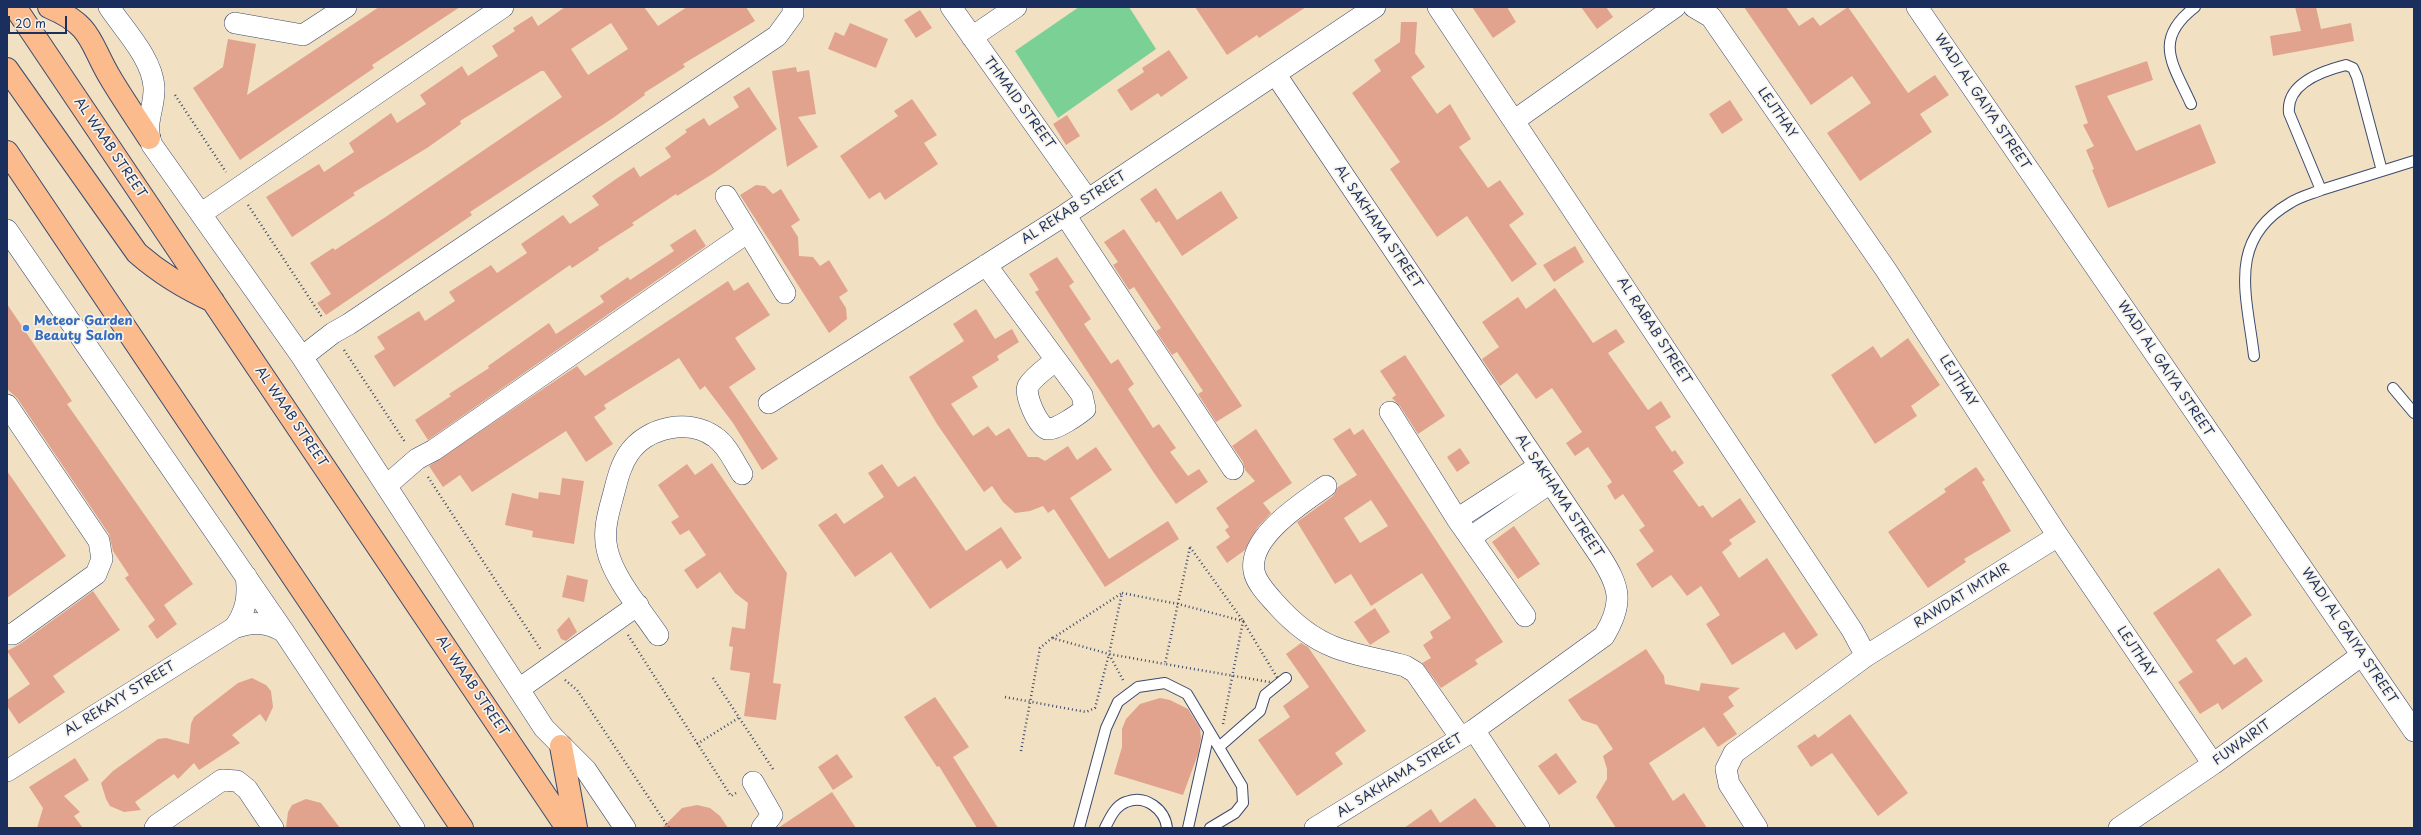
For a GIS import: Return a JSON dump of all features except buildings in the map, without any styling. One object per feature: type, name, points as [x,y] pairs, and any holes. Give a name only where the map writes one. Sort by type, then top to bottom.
[{"type":"main road","name":"AL WAAB STREET","points":[[15,7],[566,828]]},
{"type":"main road","points":[[50,7],[72,19],[92,39],[110,78],[149,138]]},
{"type":"main road","points":[[7,69],[137,253],[159,273],[185,289],[213,301]]},
{"type":"main road","points":[[7,152],[462,828]]},
{"type":"main road","points":[[561,746],[576,828]]},
{"type":"street","points":[[109,7],[150,68],[154,88],[148,123],[149,138],[156,151],[202,213],[302,357],[544,728],[586,770],[625,828]]},
{"type":"street","points":[[235,23],[303,35],[346,7]]},
{"type":"street","points":[[202,213],[503,7]]},
{"type":"street","points":[[302,357],[333,333],[349,324],[777,36],[793,14],[793,7]]},
{"type":"street","name":"THMAID STREET","points":[[951,7],[1088,200]]},
{"type":"street","points":[[972,38],[1016,7]]},
{"type":"street","name":"AL REKAB STREET","points":[[768,403],[1088,200],[1375,7]]},
{"type":"street","name":"AL RABAB STREET","points":[[1438,7],[1515,120],[1843,617],[1866,656]]},
{"type":"street","points":[[1515,120],[1675,7]]},
{"type":"street","name":"LEJTHAY","points":[[1694,7],[1711,17],[1886,270],[2058,536],[2213,764]]},
{"type":"street","name":"WADI AL GAIYA STREET","points":[[1917,7],[2414,731]]},
{"type":"street","name":"AL SAKHAMA STREET","points":[[1276,75],[1614,577],[1618,594],[1613,622],[1604,636],[1468,734],[1316,828]]},
{"type":"street","points":[[726,196],[785,293]]},
{"type":"street","points":[[1065,215],[1233,470]]},
{"type":"street","points":[[7,230],[246,576],[414,828]]},
{"type":"street","points":[[386,486],[416,459],[434,450],[748,232]]},
{"type":"street","points":[[986,265],[1056,360]]},
{"type":"street","points":[[7,634],[13,634],[96,574],[102,559],[99,541],[8,410]]},
{"type":"street","points":[[1390,412],[1457,519],[1525,616]]},
{"type":"street","points":[[658,635],[615,571],[606,540],[609,511],[622,467],[629,453],[640,441],[654,432],[669,428],[686,427],[701,430],[716,437],[726,448],[742,474]]},
{"type":"street","points":[[1457,519],[1539,466]]},
{"type":"street","points":[[1471,537],[1550,483]]},
{"type":"street","points":[[1326,486],[1282,517],[1270,530],[1256,554],[1254,570],[1256,578],[1288,616],[1307,632],[1334,647],[1405,666],[1415,672],[1468,734],[1539,828]]},
{"type":"street","name":"RAWDAT IMTAIR","points":[[1757,828],[1729,784],[1726,769],[1734,753],[1866,656],[2058,536]]},
{"type":"street","points":[[234,628],[244,609],[247,598],[246,576]]},
{"type":"street","points":[[519,689],[638,606]]},
{"type":"street","name":"AL REKAYY STREET","points":[[7,771],[234,628],[254,622],[265,623],[284,632]]},
{"type":"street","name":"FUWAIRIT","points":[[2119,828],[2213,764],[2362,655]]},
{"type":"street","points":[[155,828],[157,825],[222,780],[237,781],[247,789],[273,828]]},
{"type":"street","points":[[753,782],[772,815],[762,828]]},
{"type":"lane","points":[[2191,104],[2170,59],[2169,45],[2172,31],[2180,18],[2194,7]]},
{"type":"lane","points":[[2321,190],[2289,113],[2288,103],[2297,87],[2331,69],[2346,65],[2353,68],[2358,77],[2382,171]]},
{"type":"lane","points":[[2254,356],[2244,271],[2246,255],[2255,234],[2272,216],[2290,203],[2321,190],[2414,161]]},
{"type":"lane","points":[[2393,388],[2414,413]]},
{"type":"lane","points":[[1219,748],[1260,711],[1265,695],[1284,681]]},
{"type":"lane","points":[[1079,828],[1106,728],[1118,702],[1138,687],[1165,683],[1187,694],[1199,710],[1209,733],[1242,786],[1243,803],[1234,813],[1210,828]]},
{"type":"lane","points":[[1188,828],[1209,733]]},
{"type":"lane","points":[[1105,828],[1114,811],[1126,802],[1146,801],[1160,810],[1166,817],[1167,828]]},
{"type":"path","points":[[173,91],[551,666],[577,690],[670,828]]},
{"type":"path","points":[[1166,664],[1190,547],[1284,681]]},
{"type":"path","points":[[1005,697],[1030,703],[1086,712],[1095,708],[1109,654],[1122,593]]},
{"type":"path","points":[[1021,751],[1040,648],[1052,638],[1122,593],[1178,604],[1243,621]]},
{"type":"path","points":[[618,620],[731,796],[773,769],[713,678]]},
{"type":"path","points":[[1219,748],[1231,675],[1243,621]]},
{"type":"path","points":[[1052,638],[1109,654],[1231,675],[1284,681]]},
{"type":"path","points":[[1109,654],[1130,693]]},
{"type":"path","points":[[697,744],[740,717]]},
{"type":"green space","points":[[1079,7],[1129,7],[1156,49],[1058,118],[1015,51]]},
{"type":"place","name":"Meteor Garden Beauty Salon","points":[[26,328]]}]
